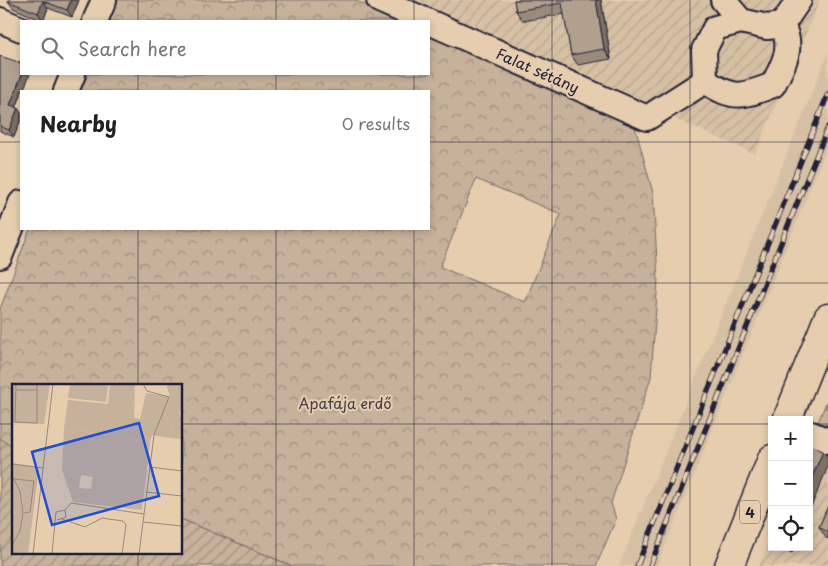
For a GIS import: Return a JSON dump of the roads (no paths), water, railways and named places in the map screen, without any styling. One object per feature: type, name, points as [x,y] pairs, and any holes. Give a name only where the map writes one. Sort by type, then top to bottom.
[{"type":"main road","points":[[790,416],[828,318]]},
{"type":"main road","name":"4","points":[[729,566],[771,461]]},
{"type":"street","points":[[95,20],[104,0]]},
{"type":"street","name":"Falat sétány","points":[[379,0],[424,20]]},
{"type":"street","points":[[723,0],[741,21]]},
{"type":"street","points":[[782,25],[789,38],[784,62],[773,85],[748,95],[725,94],[705,81],[704,50],[715,28],[741,21],[767,27],[782,25],[800,0]]},
{"type":"street","points":[[0,20],[20,29]]},
{"type":"street","name":"Falat sétány","points":[[430,23],[647,118],[705,81]]},
{"type":"street","points":[[66,90],[74,75]]},
{"type":"street","points":[[0,256],[6,222],[20,204]]},
{"type":"street","points":[[813,435],[828,441]]},
{"type":"railway","points":[[637,566],[828,94]]},
{"type":"railway","points":[[650,566],[828,127]]},
{"type":"park label","name":"Apafája erdő","points":[[345,402]]}]
